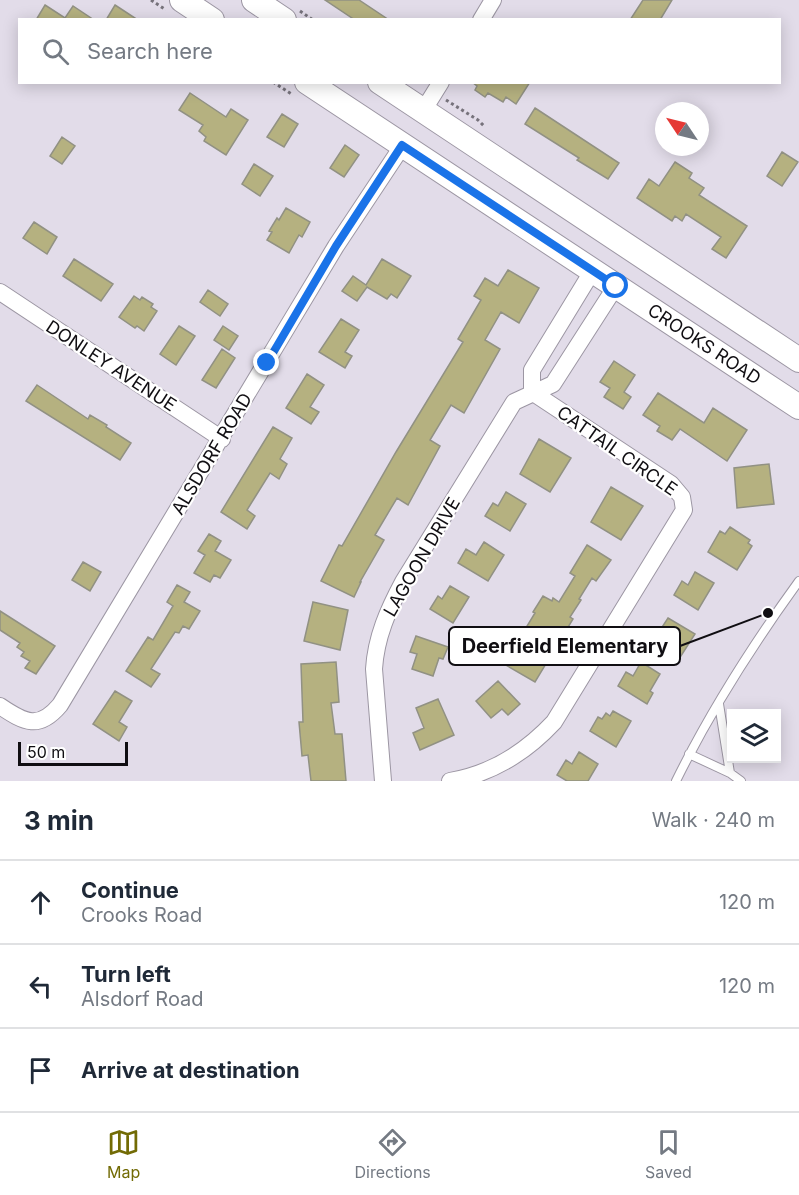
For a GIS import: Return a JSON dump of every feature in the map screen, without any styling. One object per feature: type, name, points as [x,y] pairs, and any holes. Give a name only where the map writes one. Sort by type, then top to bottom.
[{"type":"main road","points":[[182,0],[209,18]]},
{"type":"main road","points":[[254,0],[281,18]]},
{"type":"main road","name":"CROOKS ROAD","points":[[310,84],[799,407]]},
{"type":"main road","points":[[383,84],[799,360]]},
{"type":"main road","points":[[669,322],[688,326],[698,324],[705,319],[711,302]]},
{"type":"street","points":[[482,18],[494,0]]},
{"type":"street","points":[[423,111],[440,84]]},
{"type":"street","name":"ALSDORF ROAD","points":[[0,706],[17,718],[36,721],[45,719],[60,705],[336,246],[402,145]]},
{"type":"street","points":[[532,392],[532,370],[593,270]]},
{"type":"street","name":"LAGOON DRIVE","points":[[382,781],[374,669],[375,651],[388,611],[403,582],[514,402],[553,384],[616,286]]},
{"type":"street","name":"DONLEY AVENUE","points":[[0,292],[222,439]]},
{"type":"street","name":"CATTAIL CIRCLE","points":[[450,781],[499,765],[530,745],[554,722],[684,510],[682,497],[671,484],[532,392]]},
{"type":"lane","points":[[676,781],[689,754],[719,704],[799,581]]},
{"type":"lane","points":[[719,704],[730,773]]},
{"type":"lane","points":[[689,754],[730,773],[741,781]]},
{"type":"path","points":[[448,102],[456,106]]},
{"type":"building","points":[[325,0],[359,0],[386,18],[352,18]]},
{"type":"building","points":[[643,0],[672,0],[661,18],[631,18]]},
{"type":"building","points":[[45,5],[65,18],[37,18]]},
{"type":"building","points":[[115,5],[135,18],[107,18]]},
{"type":"building","points":[[73,6],[91,18],[65,18]]},
{"type":"building","points":[[474,84],[529,84],[516,104],[506,97],[503,102],[488,93],[485,97],[475,90],[477,86]]},
{"type":"building","points":[[190,93],[226,117],[231,109],[248,120],[226,155],[204,141],[206,137],[199,131],[203,125],[179,110]]},
{"type":"building","points":[[535,108],[619,163],[608,179],[525,124]]},
{"type":"building","points":[[282,114],[298,124],[284,147],[267,137]]},
{"type":"building","points":[[62,137],[75,146],[62,164],[50,156]]},
{"type":"building","points":[[345,145],[359,155],[344,177],[330,168]]},
{"type":"building","points":[[782,152],[798,162],[782,186],[767,176]]},
{"type":"building","points":[[675,162],[692,173],[689,178],[704,188],[699,195],[747,226],[726,258],[712,249],[721,237],[686,214],[682,221],[675,216],[672,221],[637,198],[649,179],[659,186]]},
{"type":"building","points":[[254,164],[273,176],[260,196],[242,184]]},
{"type":"building","points":[[286,208],[310,222],[302,237],[299,235],[289,253],[267,240],[272,232],[269,231]]},
{"type":"building","points":[[34,222],[57,237],[47,254],[23,238]]},
{"type":"building","points":[[74,259],[113,284],[101,301],[63,276]]},
{"type":"building","points":[[382,259],[411,276],[397,298],[391,294],[387,299],[367,287],[357,301],[342,291],[353,276],[366,285]]},
{"type":"building","points":[[508,270],[539,288],[519,323],[501,312],[485,340],[500,349],[464,413],[451,405],[430,440],[440,446],[408,505],[397,498],[375,535],[384,540],[354,597],[321,581],[339,545],[342,546],[463,342],[458,339],[481,300],[474,296],[485,278],[498,286]]},
{"type":"building","points":[[208,290],[228,304],[220,316],[200,302]]},
{"type":"building","points":[[134,296],[140,300],[142,297],[153,304],[151,307],[157,311],[144,331],[119,317]]},
{"type":"building","points":[[341,319],[359,330],[345,352],[352,356],[345,368],[319,352]]},
{"type":"building","points":[[179,326],[195,336],[176,365],[160,354]]},
{"type":"building","points":[[223,326],[238,336],[229,350],[214,340]]},
{"type":"building","points":[[222,349],[235,358],[216,388],[202,380]]},
{"type":"building","points":[[614,361],[635,375],[624,392],[631,397],[623,409],[604,397],[610,388],[600,382]]},
{"type":"building","points":[[307,374],[324,385],[310,407],[319,412],[311,424],[286,408]]},
{"type":"building","points":[[37,385],[88,419],[90,415],[107,425],[106,427],[131,443],[120,460],[26,401]]},
{"type":"building","points":[[658,393],[704,423],[713,408],[747,430],[727,461],[680,429],[672,440],[657,431],[660,426],[643,415]]},
{"type":"building","points":[[273,427],[292,438],[280,459],[287,464],[279,479],[270,473],[247,510],[255,516],[247,529],[221,512]]},
{"type":"building","points":[[539,439],[571,458],[550,492],[520,474]]},
{"type":"building","points":[[769,464],[774,504],[737,508],[734,468]]},
{"type":"building","points":[[611,487],[643,506],[621,540],[591,522]]},
{"type":"building","points":[[506,492],[526,504],[510,531],[485,516],[493,503],[498,506]]},
{"type":"building","points":[[730,527],[750,540],[748,543],[752,546],[737,570],[708,552],[720,531],[725,534]]},
{"type":"building","points":[[209,534],[221,541],[215,551],[231,560],[220,578],[214,575],[210,582],[194,573],[205,555],[198,551]]},
{"type":"building","points":[[484,542],[504,555],[488,581],[458,563],[466,549],[476,555]]},
{"type":"building","points":[[587,545],[611,560],[596,581],[592,578],[570,617],[573,619],[535,682],[504,664],[543,596],[559,602],[575,576],[570,573]]},
{"type":"building","points":[[83,562],[101,572],[90,591],[72,580]]},
{"type":"building","points":[[695,572],[714,583],[698,610],[674,595],[682,581],[688,585]]},
{"type":"building","points":[[177,585],[190,592],[184,602],[200,611],[189,629],[183,626],[179,633],[175,632],[151,669],[160,674],[151,687],[126,671],[148,637],[153,640],[173,606],[167,602]]},
{"type":"building","points":[[450,586],[469,597],[453,623],[430,609],[438,596],[442,599]]},
{"type":"building","points":[[313,602],[348,610],[340,650],[304,641]]},
{"type":"building","points":[[0,611],[55,646],[36,674],[25,668],[30,661],[21,656],[24,652],[17,647],[20,643],[0,630]]},
{"type":"building","points":[[668,618],[695,634],[679,659],[647,640],[654,628],[659,632]]},
{"type":"building","points":[[416,636],[448,647],[443,659],[439,658],[433,676],[412,669],[417,654],[410,652]]},
{"type":"building","points":[[336,662],[339,702],[331,703],[335,734],[342,734],[346,781],[311,781],[308,755],[302,756],[299,722],[303,722],[301,664]]},
{"type":"building","points":[[641,662],[660,674],[650,691],[653,693],[647,704],[618,686],[626,672],[633,676]]},
{"type":"building","points":[[498,681],[520,704],[508,715],[502,709],[491,718],[476,701]]},
{"type":"building","points":[[115,691],[132,701],[119,722],[127,727],[119,741],[93,724]]},
{"type":"building","points":[[438,699],[454,735],[420,750],[413,733],[424,728],[416,708]]},
{"type":"building","points":[[613,711],[631,721],[616,747],[590,731],[598,717],[602,719],[606,713],[610,716]]},
{"type":"building","points":[[579,752],[598,764],[588,781],[567,781],[557,775],[566,760],[572,764]]},
{"type":"place","name":"Deerfield Elementary","points":[[768,613]]},
{"type":"route","points":[[267,363],[336,246],[402,145],[616,286]]}]
